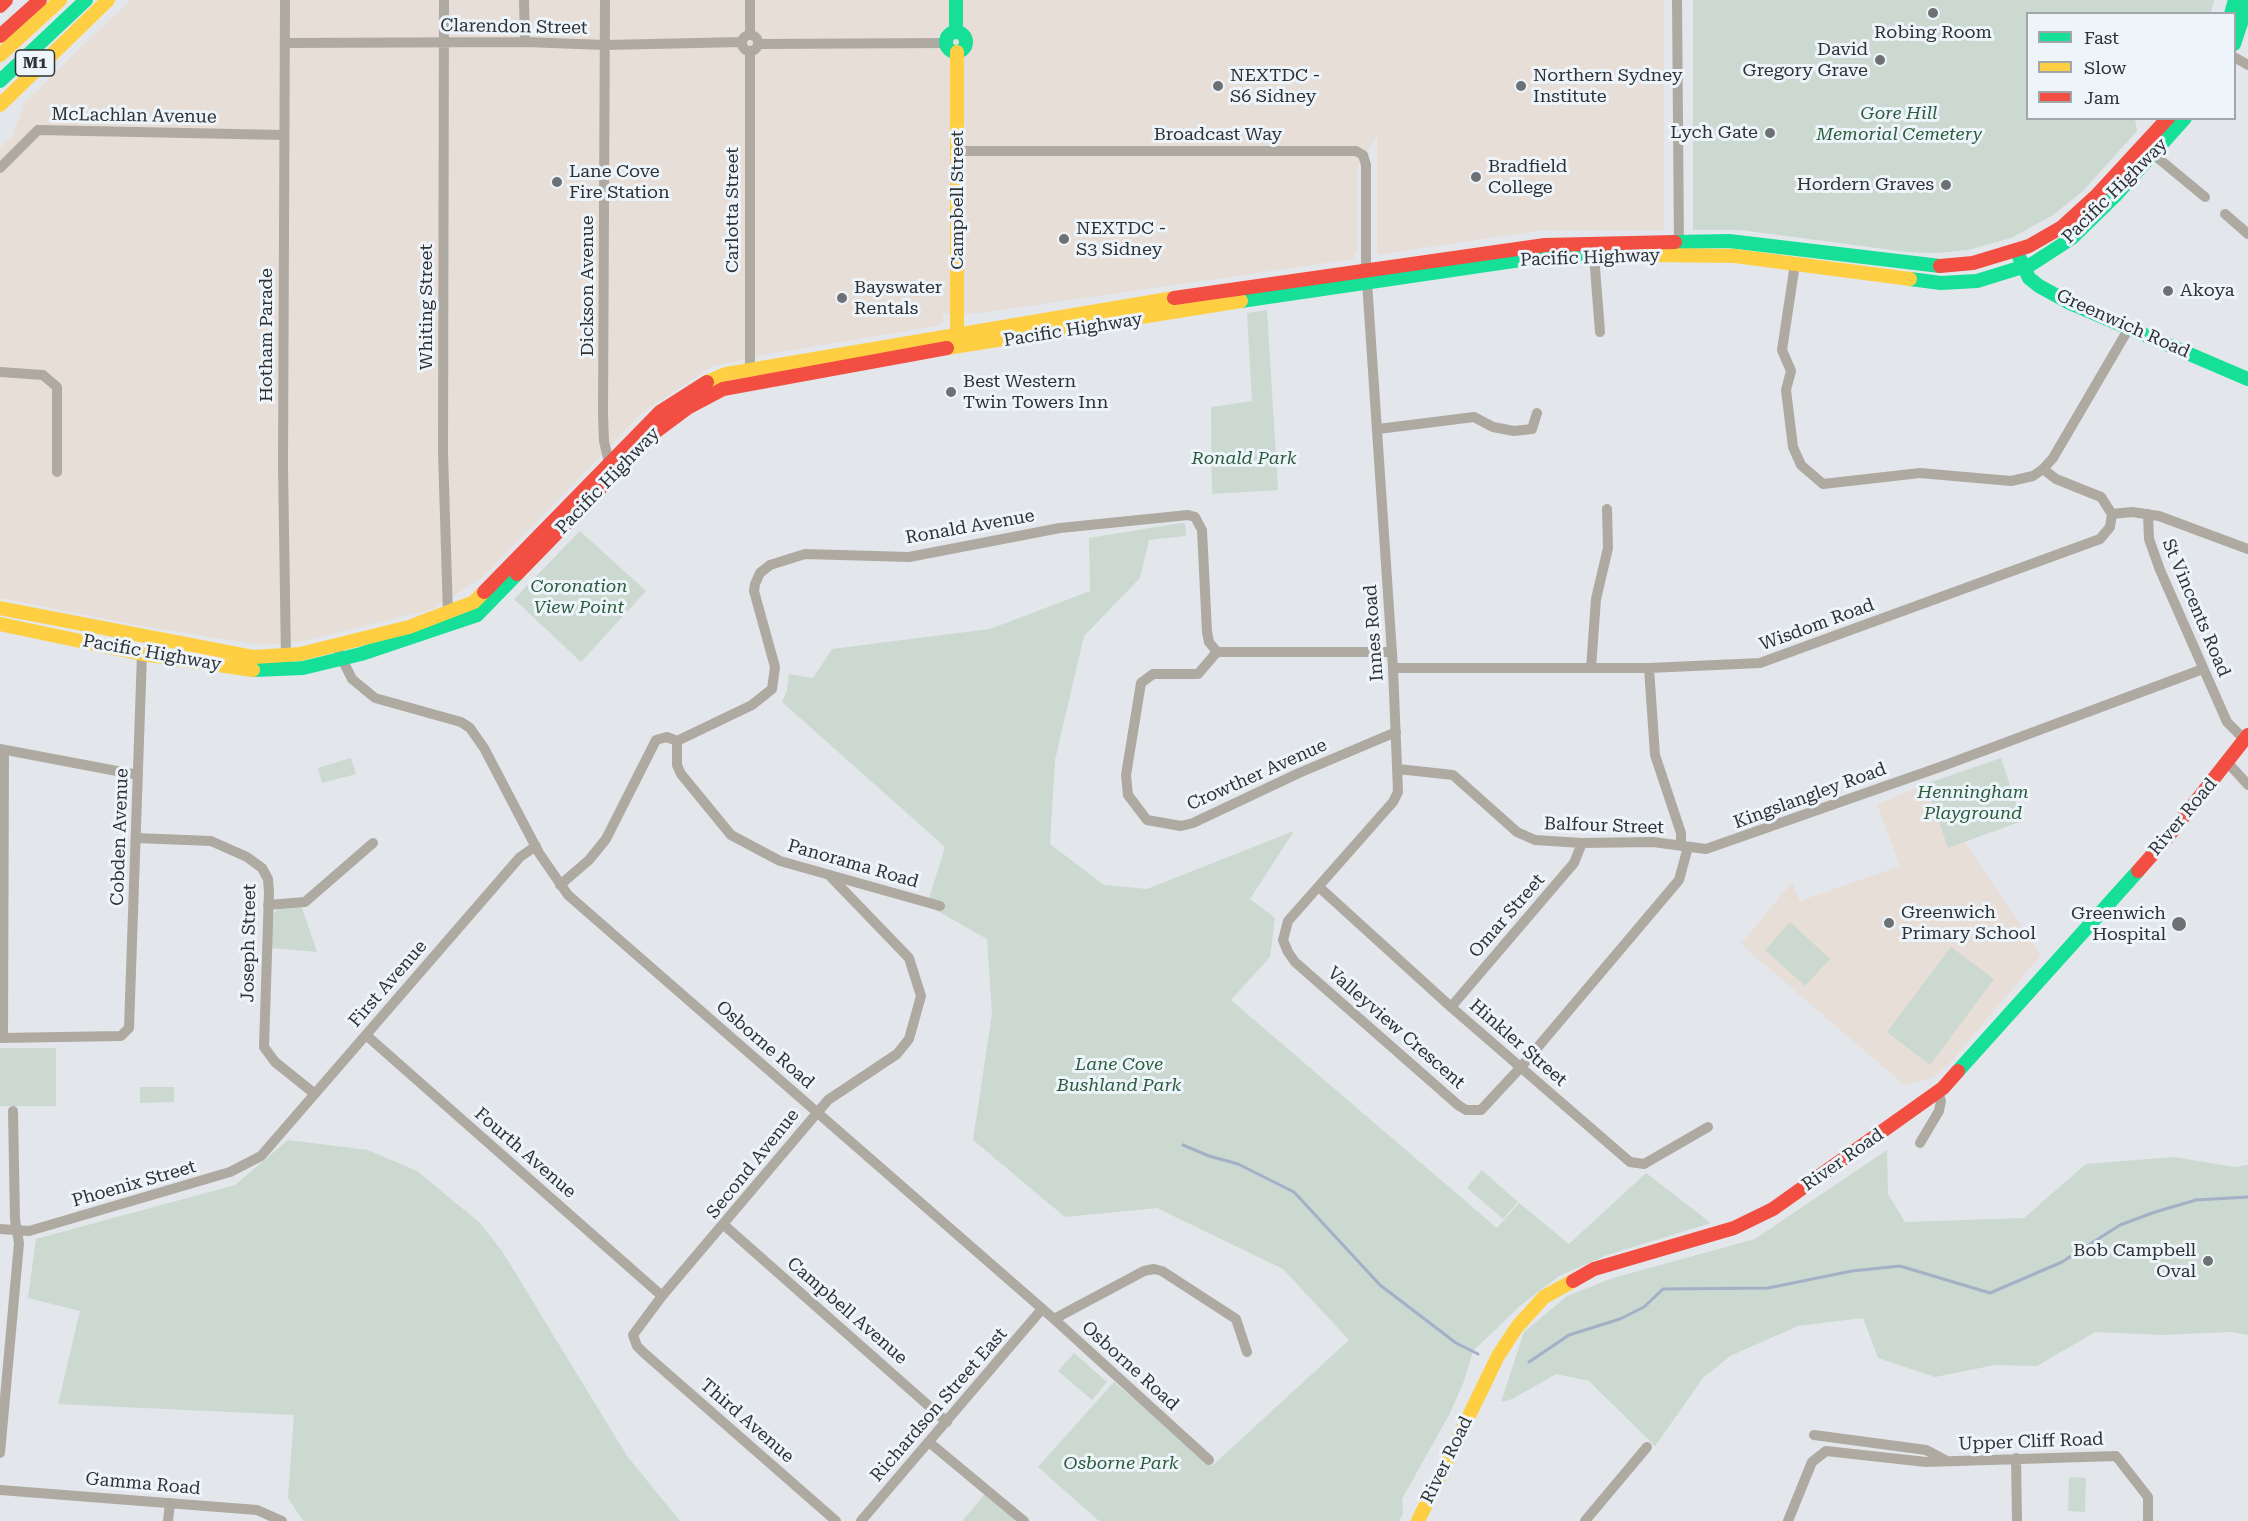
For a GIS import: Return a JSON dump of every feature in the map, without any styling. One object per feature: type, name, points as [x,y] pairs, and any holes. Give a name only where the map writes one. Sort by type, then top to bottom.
[{"type":"main road","points":[[0,6],[6,0]]},
{"type":"main road","points":[[2,43],[35,0]]},
{"type":"main road","points":[[2,43],[40,0]]},
{"type":"main road","points":[[2,43],[60,0]]},
{"type":"main road","points":[[2,43],[67,0]]},
{"type":"main road","points":[[0,81],[86,0]]},
{"type":"main road","name":"M1","points":[[0,95],[72,35],[108,0]]},
{"type":"main road","points":[[952,48],[948,37],[956,32],[956,0]]},
{"type":"main road","points":[[2236,41],[2248,2]]},
{"type":"main road","points":[[0,105],[72,35]]},
{"type":"main road","name":"Campbell Street","points":[[952,48],[958,151],[957,349]]},
{"type":"main road","name":"Pacific Highway","points":[[339,653],[448,614],[480,597],[648,423],[679,398],[711,379],[750,368],[957,333],[1367,275],[1533,258],[1679,249],[1738,242],[1940,266],[1973,262],[2016,250],[2040,240],[2071,220],[2166,120]]},
{"type":"main road","name":"Pacific Highway","points":[[0,624],[142,654],[242,669],[410,640],[477,615],[654,433],[712,393],[754,381],[957,349],[1545,245],[1679,249],[1941,284],[1977,280],[2023,268],[2056,250],[2079,232],[2183,120]]},
{"type":"main road","name":"Greenwich Road","points":[[2016,250],[2029,278],[2039,286],[2070,303],[2248,379]]},
{"type":"main road","name":"Pacific Highway","points":[[0,608],[286,663]]},
{"type":"main road","name":"River Road","points":[[1418,1521],[1498,1356],[1517,1327],[1545,1298],[1594,1269],[1734,1228],[1773,1209],[1938,1092],[1995,1032],[2167,838],[2247,738]]},
{"type":"street","name":"Hotham Parade","points":[[285,0],[283,465],[286,663]]},
{"type":"street","name":"Whiting Street","points":[[444,0],[443,453],[448,614]]},
{"type":"street","points":[[524,0],[525,42]]},
{"type":"street","name":"Dickson Avenue","points":[[604,0],[603,415],[604,441],[609,463]]},
{"type":"street","points":[[750,0],[745,50],[754,48],[952,48]]},
{"type":"street","points":[[1677,0],[1679,249]]},
{"type":"street","name":"Clarendon Street","points":[[285,43],[525,42],[605,45],[746,39]]},
{"type":"street","name":"Carlotta Street","points":[[750,368],[754,48]]},
{"type":"street","name":"McLachlan Avenue","points":[[0,168],[38,130],[284,135]]},
{"type":"street","name":"Broadcast Way","points":[[958,151],[1356,151],[1363,154],[1366,165],[1367,275]]},
{"type":"street","points":[[2153,154],[2205,197]]},
{"type":"street","points":[[2225,214],[2248,234]]},
{"type":"street","points":[[1594,255],[1600,332]]},
{"type":"street","points":[[1795,264],[1782,350],[1791,370],[1786,390],[1794,447],[1800,465],[1823,484],[1920,473],[2012,482],[2028,478],[2043,469],[2129,328]]},
{"type":"street","name":"Innes Road","points":[[1283,940],[1288,921],[1393,802],[1398,792],[1393,668],[1367,275]]},
{"type":"street","points":[[0,372],[42,375],[57,387],[57,471]]},
{"type":"street","points":[[1378,429],[1474,417],[1493,427],[1514,430],[1532,429],[1538,413]]},
{"type":"street","points":[[2043,469],[2056,479],[2101,497],[2112,514],[2148,514],[2248,549]]},
{"type":"street","points":[[1591,668],[1596,599],[1608,549],[1606,509]]},
{"type":"street","name":"Wisdom Road","points":[[1393,668],[1649,668],[1760,663],[2100,539],[2110,527],[2112,514]]},
{"type":"street","name":"St Vincents Road","points":[[2148,514],[2149,539],[2203,669],[2227,722],[2247,738]]},
{"type":"street","name":"Ronald Avenue","points":[[560,885],[589,860],[606,839],[656,740],[666,737],[677,741],[752,705],[772,689],[775,667],[754,591],[760,573],[770,565],[805,554],[909,557],[1060,528],[1188,515],[1195,517],[1202,530],[1207,632],[1209,642],[1217,652]]},
{"type":"street","points":[[1217,652],[1392,652]]},
{"type":"street","name":"Crowther Avenue","points":[[1217,652],[1198,674],[1153,674],[1141,683],[1126,775],[1128,795],[1147,820],[1181,826],[1193,823],[1299,773],[1396,732]]},
{"type":"street","name":"Osborne Road","points":[[339,653],[352,679],[375,698],[461,722],[470,728],[484,748],[536,846],[560,885],[1054,1319],[1209,1460]]},
{"type":"street","name":"Cobden Avenue","points":[[2,1038],[121,1036],[126,1034],[130,1022],[142,654]]},
{"type":"street","points":[[1521,1067],[1679,880],[1684,847],[1655,755],[1649,668]]},
{"type":"street","name":"Kingslangley Road","points":[[1684,847],[1712,848],[1737,840],[2203,669]]},
{"type":"street","name":"Panorama Road","points":[[677,741],[677,765],[681,774],[731,835],[780,861],[940,906]]},
{"type":"street","points":[[2,1038],[2,750],[138,775]]},
{"type":"street","points":[[2228,763],[2248,785]]},
{"type":"street","name":"Balfour Street","points":[[1398,769],[1453,775],[1526,837],[1582,843],[1653,842],[1684,847]]},
{"type":"street","name":"Joseph Street","points":[[136,838],[204,839],[247,857],[259,864],[265,872],[268,905],[264,1047],[275,1062],[315,1094]]},
{"type":"street","points":[[268,905],[305,902],[373,843]]},
{"type":"street","name":"Omar Street","points":[[1451,1007],[1574,863],[1582,843]]},
{"type":"street","name":"First Avenue","points":[[270,1147],[520,857],[536,846]]},
{"type":"street","name":"Second Avenue","points":[[637,1346],[633,1335],[662,1296],[817,1112],[845,1087],[905,1047],[921,1004],[921,996],[909,958],[829,875]]},
{"type":"street","name":"Hinkler Street","points":[[1319,887],[1451,1007],[1634,1165],[1644,1164],[1708,1128]]},
{"type":"street","name":"Valleyview Crescent","points":[[1283,940],[1295,962],[1466,1110],[1474,1112],[1487,1106],[1521,1067]]},
{"type":"street","name":"Fourth Avenue","points":[[366,1035],[662,1296]]},
{"type":"street","points":[[1920,1143],[1940,1111],[1941,1101],[1938,1092]]},
{"type":"street","points":[[0,1453],[3,1380],[19,1243],[15,1220],[13,1111]]},
{"type":"street","name":"Phoenix Street","points":[[0,1229],[29,1231],[230,1172],[252,1162],[270,1147]]},
{"type":"street","name":"Campbell Avenue","points":[[724,1225],[947,1422]]},
{"type":"street","points":[[1054,1319],[1144,1270],[1154,1269],[1162,1271],[1236,1319],[1247,1352]]},
{"type":"street","name":"Richardson Street East","points":[[861,1521],[930,1443],[1042,1309]]},
{"type":"street","name":"Third Avenue","points":[[637,1346],[836,1521]]},
{"type":"street","name":"Upper Cliff Road","points":[[1814,1435],[1926,1450],[1947,1461]]},
{"type":"street","points":[[930,1443],[1024,1521]]},
{"type":"street","points":[[1585,1521],[1647,1447]]},
{"type":"street","name":"Upper Cliff Road","points":[[1788,1521],[1812,1462],[1826,1451],[1926,1462],[2116,1455],[2148,1497],[2148,1521]]},
{"type":"street","points":[[2016,1458],[2017,1521]]},
{"type":"street","name":"Gamma Road","points":[[0,1490],[257,1510],[282,1521]]},
{"type":"street","points":[[168,1521],[170,1503]]},
{"type":"shaded area","points":[[130,0],[1664,0],[1664,231],[1536,231],[1377,255],[1377,135],[1358,166],[1358,247],[1353,259],[980,313],[943,314],[943,322],[937,326],[768,354],[711,367],[644,411],[483,577],[433,609],[304,641],[262,645],[136,625],[0,598],[0,148],[13,135],[24,103]]},
{"type":"shaded area","name":"Greenwich Primary School","points":[[1926,784],[1948,847],[1965,842],[2041,955],[1950,1063],[1933,1078],[1904,1085],[1741,944],[1792,882],[1800,901],[1900,866],[1877,804]]},
{"type":"green space","name":"Gore Hill Memorial Cemetery","points":[[1693,0],[2214,0],[2211,12],[2026,12],[2026,120],[2135,120],[2137,131],[2083,191],[2053,215],[2011,238],[1968,250],[1936,253],[1907,252],[1741,230],[1693,230]]},
{"type":"green space","name":"Ronald Park","points":[[1267,310],[1278,490],[1212,494],[1211,407],[1252,401],[1247,313]]},
{"type":"green space","name":"Lane Cove Bushland Park","points":[[1185,524],[1186,536],[1149,540],[1140,578],[1084,636],[1055,760],[1050,844],[1104,885],[1147,889],[1294,831],[1250,899],[1275,918],[1270,957],[1231,1000],[1497,1228],[1519,1203],[1569,1244],[1646,1173],[1711,1223],[1607,1255],[1559,1276],[1521,1305],[1473,1351],[1463,1384],[1449,1415],[1402,1499],[1403,1514],[1399,1521],[1099,1521],[1038,1467],[1114,1382],[1212,1466],[1349,1340],[1283,1269],[1157,1208],[1065,1217],[973,1140],[992,1014],[987,939],[927,905],[945,847],[782,702],[787,690],[789,674],[813,678],[832,649],[990,629],[1090,591],[1089,538]]},
{"type":"green space","name":"Coronation View Point","points":[[580,531],[646,591],[581,662],[514,599]]},
{"type":"green space","points":[[351,758],[356,774],[322,783],[318,768]]},
{"type":"green space","name":"Henningham Playground","points":[[2001,758],[2022,821],[1948,848],[1926,784]]},
{"type":"green space","points":[[302,908],[317,952],[271,948],[273,914],[279,909]]},
{"type":"green space","points":[[1790,922],[1830,959],[1805,986],[1765,950]]},
{"type":"green space","points":[[1951,947],[1994,979],[1930,1065],[1887,1032]]},
{"type":"green space","points":[[0,1048],[56,1048],[56,1106],[0,1106]]},
{"type":"green space","points":[[140,1087],[174,1087],[174,1102],[140,1103]]},
{"type":"green space","points":[[288,1140],[368,1150],[417,1171],[479,1222],[502,1251],[627,1456],[680,1521],[303,1521],[288,1498],[294,1415],[58,1404],[80,1311],[28,1298],[36,1239],[235,1185]]},
{"type":"green space","points":[[1887,1150],[1888,1194],[1905,1222],[2024,1218],[2086,1164],[2174,1157],[2234,1167],[2248,1165],[2248,1335],[2230,1332],[2162,1335],[2095,1332],[2037,1366],[1995,1365],[1935,1377],[1878,1358],[1863,1318],[1798,1326],[1730,1356],[1703,1378],[1655,1446],[1589,1381],[1556,1374],[1512,1399],[1501,1402],[1524,1332],[1567,1296],[1613,1278],[1755,1239]]},
{"type":"green space","points":[[1482,1170],[1518,1202],[1503,1219],[1467,1188]]},
{"type":"green space","points":[[1074,1353],[1107,1382],[1092,1400],[1058,1371]]},
{"type":"green space","points":[[2069,1477],[2086,1478],[2085,1512],[2068,1511]]},
{"type":"green space","points":[[985,1494],[1029,1521],[962,1521]]},
{"type":"waterway","points":[[1183,1145],[1209,1156],[1238,1164],[1294,1192],[1380,1285],[1456,1343],[1478,1354]]},
{"type":"waterway","points":[[1529,1362],[1569,1335],[1620,1319],[1644,1307],[1663,1289],[1768,1288],[1852,1271],[1900,1266],[1990,1293],[2062,1262],[2120,1225],[2196,1200],[2248,1197]]},
{"type":"traffic: fast","points":[[0,81],[86,0]]},
{"type":"traffic: fast","points":[[956,0],[956,32]]},
{"type":"traffic: fast","points":[[2232,12],[2235,0]]},
{"type":"traffic: fast","points":[[2236,38],[2248,2]]},
{"type":"traffic: fast","points":[[956,32],[963,35],[966,42],[963,49],[956,52],[949,49],[946,42],[949,35],[956,32]]},
{"type":"traffic: fast","points":[[1910,279],[1941,283],[1977,281],[2032,264],[2072,238],[2115,196],[2183,120]]},
{"type":"traffic: fast","points":[[1675,242],[1729,241],[1940,266]]},
{"type":"traffic: fast","points":[[2016,250],[2029,278],[2039,286],[2070,303],[2248,379]]},
{"type":"traffic: fast","points":[[1241,301],[1534,258],[1654,255]]},
{"type":"traffic: fast","points":[[253,670],[303,668],[361,654],[477,615],[517,574]]},
{"type":"traffic: fast","points":[[1958,1071],[2138,871]]},
{"type":"traffic: slow","points":[[0,55],[60,0]]},
{"type":"traffic: slow","points":[[0,105],[108,0]]},
{"type":"traffic: slow","points":[[957,52],[957,333]]},
{"type":"traffic: slow","points":[[1654,255],[1735,256],[1910,279]]},
{"type":"traffic: slow","points":[[707,382],[726,374],[1174,298]]},
{"type":"traffic: slow","points":[[947,348],[1241,301]]},
{"type":"traffic: slow","points":[[0,608],[254,657],[300,654],[409,627],[474,602],[484,592]]},
{"type":"traffic: slow","points":[[0,624],[142,654],[253,670]]},
{"type":"traffic: slow","points":[[1418,1521],[1498,1356],[1517,1327],[1544,1297],[1573,1281]]},
{"type":"traffic: jam","points":[[0,6],[6,0]]},
{"type":"traffic: jam","points":[[0,36],[40,0]]},
{"type":"traffic: jam","points":[[1940,266],[1973,263],[2029,246],[2062,227],[2096,196],[2166,120]]},
{"type":"traffic: jam","points":[[1174,298],[1545,245],[1675,242]]},
{"type":"traffic: jam","points":[[517,574],[654,433],[689,407],[723,389],[947,348]]},
{"type":"traffic: jam","points":[[484,592],[660,412],[707,382]]},
{"type":"traffic: jam","points":[[2138,871],[2248,735]]},
{"type":"traffic: jam","points":[[1573,1281],[1594,1269],[1734,1228],[1773,1209],[1943,1088],[1958,1071]]},
{"type":"place","name":"Robing Room","points":[[1933,13]]},
{"type":"place","name":"David Gregory Grave","points":[[1880,60]]},
{"type":"place","name":"NEXTDC - S6 Sidney","points":[[1218,86]]},
{"type":"place","name":"Northern Sydney Institute","points":[[1521,86]]},
{"type":"place","name":"Lych Gate","points":[[1770,133]]},
{"type":"place","name":"Bradfield College","points":[[1476,177]]},
{"type":"place","name":"Lane Cove Fire Station","points":[[557,182]]},
{"type":"place","name":"Hordern Graves","points":[[1946,185]]},
{"type":"place","name":"NEXTDC - S3 Sidney","points":[[1064,239]]},
{"type":"place","name":"Akoya","points":[[2168,291]]},
{"type":"place","name":"Bayswater Rentals","points":[[842,298]]},
{"type":"place","name":"Best Western Twin Towers Inn","points":[[951,392]]},
{"type":"place","name":"Greenwich Primary School","points":[[1889,923]]},
{"type":"place","name":"Greenwich Hospital","points":[[2179,924]]},
{"type":"place","name":"Bob Campbell Oval","points":[[2208,1261]]},
{"type":"park label","name":"Osborne Park","points":[[1121,1464]]}]
